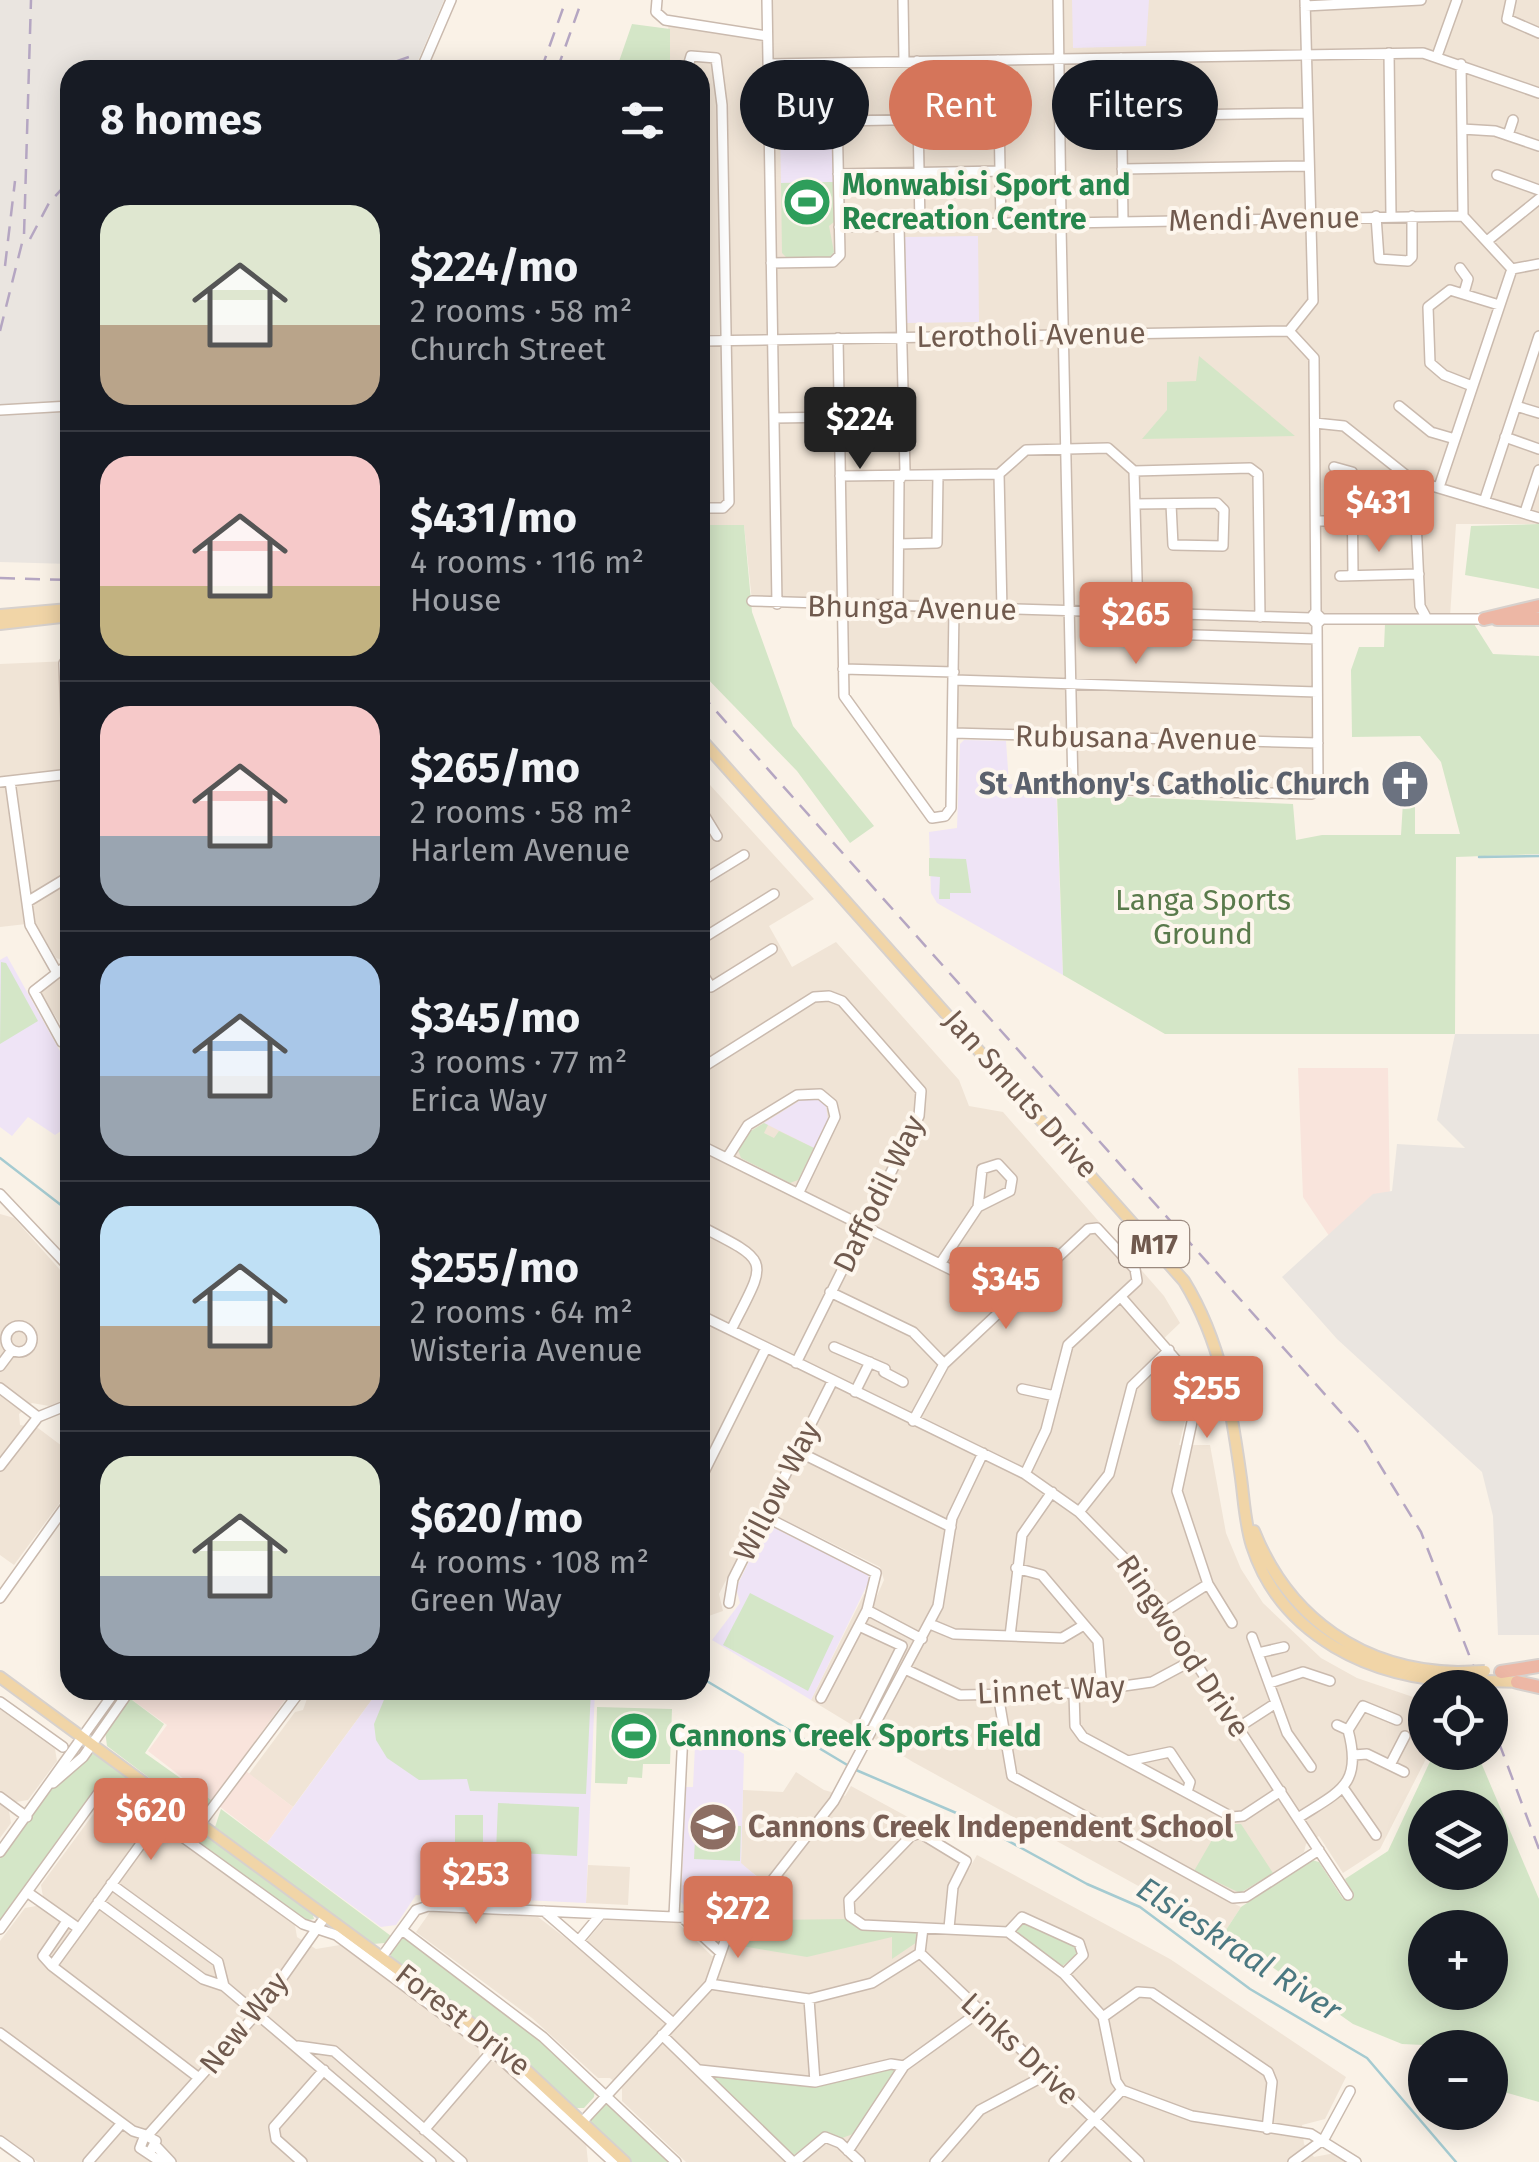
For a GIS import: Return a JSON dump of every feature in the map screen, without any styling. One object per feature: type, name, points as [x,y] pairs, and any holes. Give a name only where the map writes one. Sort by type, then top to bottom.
[{"type":"highway","points":[[1484,619],[1539,606]]},
{"type":"highway","points":[[1484,619],[1539,621]]},
{"type":"highway","points":[[1508,1671],[1539,1669]]},
{"type":"highway","points":[[1516,1682],[1539,1684]]},
{"type":"main road","points":[[0,616],[60,613]]},
{"type":"main road","points":[[0,624],[60,614]]},
{"type":"main road","name":"Jan Smuts Drive","points":[[710,749],[1184,1281],[1207,1322],[1221,1362],[1248,1530],[1265,1575],[1285,1606],[1345,1654],[1388,1672],[1408,1673]]},
{"type":"main road","name":"Forest Drive","points":[[0,1677],[494,2040],[581,2119],[610,2159],[625,2162]]},
{"type":"main road","name":"Jan Smuts Drive","points":[[1508,1680],[1516,1682]]},
{"type":"street","points":[[425,60],[451,0]]},
{"type":"street","points":[[657,0],[657,14],[665,20],[767,36]]},
{"type":"street","points":[[766,0],[768,60]]},
{"type":"street","points":[[903,0],[904,60]]},
{"type":"street","points":[[1058,0],[1073,789],[1314,793],[1318,742],[1314,358],[1289,331],[1313,301],[1305,3],[1421,0]]},
{"type":"street","points":[[1437,56],[1457,0]]},
{"type":"street","points":[[1511,0],[1507,20],[1539,33]]},
{"type":"street","points":[[998,60],[1389,53],[1437,56],[1539,93]]},
{"type":"street","points":[[1389,53],[1391,216]]},
{"type":"street","points":[[690,60],[691,56],[713,56],[720,68],[729,502],[723,508],[710,508]]},
{"type":"street","points":[[1460,64],[1463,216],[1512,268]]},
{"type":"street","points":[[1218,114],[1307,113]]},
{"type":"street","points":[[1508,135],[1514,120]]},
{"type":"street","points":[[1462,129],[1508,135],[1539,146]]},
{"type":"street","points":[[769,150],[777,604]]},
{"type":"street","points":[[771,263],[835,261],[840,255],[838,150]]},
{"type":"street","points":[[919,150],[920,226]]},
{"type":"street","points":[[1000,150],[1001,224]]},
{"type":"street","points":[[1122,150],[1123,222]]},
{"type":"street","points":[[1122,169],[1307,166]]},
{"type":"street","points":[[838,174],[1000,171]]},
{"type":"street","points":[[1497,175],[1539,190]]},
{"type":"street","points":[[1487,242],[1539,199]]},
{"type":"street","points":[[1376,216],[1378,260],[1405,262],[1412,257],[1412,216]]},
{"type":"street","name":"Mendi Avenue","points":[[839,227],[1463,216]]},
{"type":"street","points":[[898,607],[902,476],[899,226]]},
{"type":"street","points":[[1512,268],[1539,264]]},
{"type":"street","points":[[1460,268],[1468,279],[1464,293]]},
{"type":"street","points":[[1439,487],[1512,268]]},
{"type":"street","points":[[1472,386],[1444,375],[1428,356],[1430,304],[1447,291],[1499,306]]},
{"type":"street","name":"Lerotholi Avenue","points":[[710,341],[1289,331]]},
{"type":"street","points":[[1484,499],[1536,356],[1539,336]]},
{"type":"street","points":[[838,338],[846,700],[932,818],[946,816],[951,810],[954,609]]},
{"type":"street","points":[[1526,376],[1539,380]]},
{"type":"street","points":[[1399,406],[1428,430],[1454,440]]},
{"type":"street","points":[[1516,406],[1539,413]]},
{"type":"street","points":[[0,410],[60,407]]},
{"type":"street","points":[[774,418],[840,417]]},
{"type":"street","points":[[1315,422],[1344,426],[1403,476],[1539,518]]},
{"type":"street","points":[[1506,437],[1539,448]]},
{"type":"street","points":[[840,476],[999,474],[1026,450],[1066,448],[1108,448],[1134,471],[1255,470],[1260,617]]},
{"type":"street","points":[[1334,468],[1352,470],[1354,575]]},
{"type":"street","points":[[1525,512],[1539,470]]},
{"type":"street","points":[[1134,471],[1138,614]]},
{"type":"street","points":[[999,474],[1002,610]]},
{"type":"street","points":[[899,544],[937,542],[938,475]]},
{"type":"street","points":[[1135,504],[1170,504],[1222,506],[1222,546],[1173,546],[1170,504]]},
{"type":"street","points":[[1316,521],[1414,520],[1419,594],[1427,619]]},
{"type":"street","points":[[1340,576],[1418,574]]},
{"type":"street","name":"Bhunga Avenue","points":[[752,601],[1138,614],[1484,619]]},
{"type":"street","points":[[1136,634],[1317,639]]},
{"type":"street","points":[[843,669],[1070,684],[1317,692]]},
{"type":"street","name":"Rubusana Avenue","points":[[953,733],[1318,742]]},
{"type":"street","points":[[56,971],[31,930],[5,782],[60,775]]},
{"type":"street","points":[[710,824],[717,836]]},
{"type":"street","points":[[710,876],[744,855]]},
{"type":"street","points":[[27,902],[60,882]]},
{"type":"street","points":[[710,934],[774,894]]},
{"type":"street","points":[[710,985],[772,949]]},
{"type":"street","points":[[60,969],[36,985],[35,997],[60,1032]]},
{"type":"street","name":"Daffodil Way","points":[[710,1063],[814,997],[829,996],[842,1001],[914,1082],[922,1098],[920,1116],[796,1362]]},
{"type":"street","points":[[727,1158],[748,1125],[796,1095],[820,1094],[832,1104],[835,1117],[799,1192]]},
{"type":"street","points":[[710,1150],[979,1284],[1003,1309]]},
{"type":"street","points":[[940,1264],[978,1207],[982,1169],[998,1164],[1012,1179],[1012,1186],[1004,1195],[978,1207]]},
{"type":"street","points":[[0,1194],[60,1257]]},
{"type":"street","points":[[0,1213],[10,1201]]},
{"type":"street","points":[[913,1421],[944,1364],[1093,1228],[1102,1230],[1138,1276],[1122,1297],[1068,1345],[1044,1435],[1025,1474]]},
{"type":"street","points":[[710,1231],[750,1251],[758,1262],[758,1276],[730,1330]]},
{"type":"street","points":[[830,1292],[913,1332],[944,1364]]},
{"type":"street","points":[[1122,1297],[1185,1366],[1196,1397],[1177,1491],[1208,1584],[1232,1623]]},
{"type":"street","name":"Ringwood Drive","points":[[710,1320],[1025,1474],[1080,1512],[1124,1556],[1164,1612],[1348,1895]]},
{"type":"street","points":[[834,1347],[903,1382]]},
{"type":"street","points":[[710,1460],[766,1348]]},
{"type":"street","points":[[0,1366],[12,1350]]},
{"type":"street","points":[[1080,1512],[1109,1474],[1132,1386],[1169,1350]]},
{"type":"street","points":[[855,1392],[870,1362]]},
{"type":"street","name":"Willow Way","points":[[729,1603],[733,1579],[832,1380]]},
{"type":"street","points":[[0,1388],[38,1417]]},
{"type":"street","points":[[1022,1389],[1054,1396]]},
{"type":"street","points":[[0,1466],[38,1417],[60,1408]]},
{"type":"street","points":[[796,1451],[950,1527]]},
{"type":"street","points":[[581,2119],[710,1984],[720,1952],[740,1920],[827,1812],[907,1670],[940,1602],[950,1527],[983,1453]]},
{"type":"street","points":[[1010,1636],[1022,1535],[1052,1492]]},
{"type":"street","points":[[0,1598],[60,1514]]},
{"type":"street","points":[[764,1516],[876,1572],[868,1610],[821,1698]]},
{"type":"street","points":[[1016,1568],[1042,1575],[1084,1625],[1102,1651],[1102,1691]]},
{"type":"street","points":[[1164,1612],[1208,1584]]},
{"type":"street","points":[[868,1610],[922,1640]]},
{"type":"street","points":[[930,1624],[954,1634],[1062,1638],[1084,1625]]},
{"type":"street","points":[[860,1626],[902,1646],[864,1722]]},
{"type":"street","points":[[1252,1637],[1287,1734],[1311,1767]]},
{"type":"street","points":[[1258,1653],[1284,1647]]},
{"type":"street","name":"Linnet Way","points":[[907,1670],[960,1695],[1074,1693],[1152,1682],[1195,1659]]},
{"type":"street","points":[[1270,1683],[1303,1672],[1330,1681]]},
{"type":"street","points":[[1074,1693],[1078,1732],[1236,1818],[1281,1792]]},
{"type":"street","points":[[998,1694],[1012,1776],[1234,1898],[1246,1898],[1319,1850]]},
{"type":"street","points":[[0,1852],[109,1700]]},
{"type":"street","points":[[52,1784],[93,1744],[123,1700]]},
{"type":"street","points":[[201,1824],[294,1700]]},
{"type":"street","points":[[0,1702],[54,1735],[63,1748]]},
{"type":"street","points":[[1239,1727],[1276,1703]]},
{"type":"street","points":[[1298,1818],[1344,1789],[1354,1755],[1348,1730],[1363,1706],[1397,1720]]},
{"type":"street","points":[[1337,1725],[1348,1730]]},
{"type":"street","points":[[678,1916],[683,1733]]},
{"type":"street","points":[[1390,1765],[1405,1736]]},
{"type":"street","points":[[1128,1761],[1170,1752],[1190,1782],[1187,1792]]},
{"type":"street","points":[[1354,1755],[1366,1754],[1404,1772]]},
{"type":"street","points":[[0,1929],[106,1787],[118,1789],[302,1924],[336,1935],[492,2051],[602,2146],[592,2162]]},
{"type":"street","points":[[215,1834],[212,1820],[228,1789]]},
{"type":"street","points":[[1344,1789],[1376,1835]]},
{"type":"street","points":[[0,1797],[26,1817]]},
{"type":"street","points":[[1364,1816],[1375,1810]]},
{"type":"street","points":[[52,1966],[159,1820]]},
{"type":"street","points":[[949,1928],[953,1887],[966,1860],[920,1833],[911,1836],[852,1892],[850,1916],[863,1925],[1008,1932],[1064,1974],[1103,2018],[1116,2081],[1122,2090],[1192,2116],[1324,2138],[1356,2162]]},
{"type":"street","points":[[111,1884],[218,1962],[224,1986]]},
{"type":"street","points":[[27,1892],[78,1928]]},
{"type":"street","points":[[98,1902],[204,1980],[224,1986],[258,2012],[432,2162]]},
{"type":"street","points":[[381,1958],[416,1910],[428,1906],[740,1920]]},
{"type":"street","points":[[544,1911],[673,2023]]},
{"type":"street","points":[[580,1939],[601,1914]]},
{"type":"street","points":[[678,1916],[720,1952]]},
{"type":"street","name":"New Way","points":[[147,2147],[159,2126],[258,2012],[325,1917]]},
{"type":"street","points":[[1008,1932],[1022,1917],[1079,1943],[1083,1955],[1064,1974]]},
{"type":"street","points":[[67,1921],[43,1956],[199,2078]]},
{"type":"street","points":[[710,1984],[809,1999],[872,1983],[920,1953],[923,1928]]},
{"type":"street","points":[[402,1930],[543,2038],[676,2162]]},
{"type":"street","name":"Links Drive","points":[[920,1953],[1139,2162]]},
{"type":"street","points":[[1103,2018],[1141,1991],[1168,2004],[1268,2072],[1267,2129]]},
{"type":"street","points":[[809,1999],[815,2082]]},
{"type":"street","points":[[848,2151],[904,2066],[979,2012]]},
{"type":"street","points":[[0,2033],[133,2131],[161,2162]]},
{"type":"street","points":[[662,2035],[794,2162],[825,2137],[860,2162]]},
{"type":"street","points":[[297,2046],[330,2048],[462,2162]]},
{"type":"street","points":[[424,2130],[492,2051]]},
{"type":"street","points":[[700,2070],[815,2082],[891,2064],[904,2066]]},
{"type":"street","points":[[302,2162],[276,2139],[274,2127],[324,2070]]},
{"type":"street","points":[[935,2162],[980,2110],[1046,2075]]},
{"type":"street","points":[[1054,2162],[1122,2090]]},
{"type":"street","points":[[1293,2162],[1324,2138],[1350,2092]]},
{"type":"street","points":[[88,2162],[122,2123]]},
{"type":"street","points":[[0,2141],[29,2162]]},
{"type":"street","points":[[147,2147],[171,2162]]},
{"type":"shaded area","points":[[0,0],[444,0],[418,60],[60,60],[60,564],[0,562]]},
{"type":"shaded area","points":[[767,0],[1539,0],[1539,524],[1456,524],[1450,617],[1317,619],[1315,793],[1076,790],[1070,736],[953,733],[953,672],[843,669],[842,606],[752,601],[744,525],[710,525],[710,60],[670,60],[668,21],[767,36]]},
{"type":"shaded area","points":[[1072,0],[1149,0],[1146,46],[1073,48]]},
{"type":"shaded area","points":[[780,150],[832,150],[833,182],[781,183]]},
{"type":"shaded area","points":[[978,236],[979,322],[906,323],[905,237]]},
{"type":"shaded area","points":[[60,661],[60,959],[35,923],[0,927],[0,664]]},
{"type":"shaded area","points":[[964,740],[1006,741],[1009,784],[1056,784],[1063,975],[937,903],[931,893],[929,832],[957,828],[960,744]]},
{"type":"shaded area","points":[[710,785],[814,899],[769,926],[792,967],[836,942],[959,1080],[969,1106],[1003,1112],[1164,1296],[1180,1323],[1156,1346],[1164,1363],[1172,1363],[1183,1376],[1189,1405],[1179,1445],[1210,1445],[1226,1533],[1241,1569],[1263,1603],[1321,1658],[1357,1678],[1408,1695],[1408,1770],[1420,1770],[1380,1849],[1343,1873],[1319,1836],[1306,1844],[1304,1852],[1231,1902],[1241,1907],[1224,1933],[913,1762],[811,1700],[864,1594],[876,1598],[884,1580],[880,1567],[777,1516],[765,1503],[719,1594],[723,1611],[710,1616]]},
{"type":"shaded area","points":[[7,956],[60,1051],[60,1132],[55,1135],[28,1117],[12,1136],[0,1127],[0,960]]},
{"type":"shaded area","points":[[60,976],[60,1023],[41,995],[42,987]]},
{"type":"shaded area","points":[[1455,1034],[1539,1034],[1539,1635],[1498,1635],[1493,1516],[1482,1472],[1337,1339],[1282,1277],[1373,1194],[1392,1191],[1397,1144],[1465,1148],[1437,1120]]},
{"type":"shaded area","points":[[1298,1068],[1388,1068],[1391,1272],[1446,1410],[1303,1197]]},
{"type":"shaded area","points":[[807,1096],[820,1098],[826,1105],[828,1120],[814,1148],[764,1123]]},
{"type":"shaded area","points":[[0,1214],[14,1218],[60,1270],[60,1401],[49,1406],[32,1403],[19,1414],[20,1425],[38,1428],[60,1444],[60,1503],[14,1565],[0,1555]]},
{"type":"shaded area","points":[[772,1527],[868,1574],[869,1581],[811,1700],[712,1640],[740,1603],[736,1588],[765,1529]]},
{"type":"shaded area","points":[[132,1700],[285,1700],[238,1765],[293,1807],[267,1843],[148,1751],[167,1725]]},
{"type":"shaded area","points":[[306,1700],[372,1700],[293,1807],[249,1774],[295,1712],[303,1710]]},
{"type":"shaded area","points":[[372,1700],[595,1700],[586,1903],[416,1895],[396,1925],[381,1927],[267,1843]]},
{"type":"shaded area","points":[[0,1709],[55,1749],[57,1761],[28,1800],[16,1802],[9,1811],[11,1823],[0,1838]]},
{"type":"shaded area","name":"Cannons Creek Independent School","points":[[696,1725],[744,1754],[741,1863],[762,1881],[734,1912],[688,1910],[681,1902],[686,1787],[693,1787]]},
{"type":"shaded area","points":[[796,1772],[824,1790],[845,1796],[851,1786],[917,1822],[909,1830],[917,1840],[924,1839],[957,1857],[969,1869],[977,1855],[1170,1959],[1346,2077],[1325,2119],[1302,2125],[1304,2144],[1314,2157],[1335,2153],[1347,2162],[686,2162],[622,2101],[622,2089],[610,2078],[598,2078],[532,2018],[416,1932],[430,1912],[538,1917],[580,1949],[604,1920],[678,1923],[712,1956],[723,1957],[729,1944],[775,1890],[741,1864],[743,1790],[783,1792]]},
{"type":"shaded area","points":[[118,1796],[145,1815],[146,1827],[154,1834],[166,1831],[295,1925],[297,1937],[316,1949],[340,1945],[479,2047],[480,2059],[498,2063],[586,2143],[588,2162],[38,2162],[0,2135],[0,1941],[25,1908],[36,1906],[43,1897],[41,1885],[106,1797]]},
{"type":"shaded area","points":[[588,1865],[630,1867],[628,1905],[586,1903]]},
{"type":"green space","points":[[632,24],[670,29],[670,60],[619,60]]},
{"type":"green space","name":"Monwabisi Sport and Recreation Centre","points":[[833,182],[834,222],[829,226],[834,252],[830,257],[786,257],[782,253],[781,183]]},
{"type":"green space","points":[[1199,356],[1295,436],[1142,439],[1167,410],[1167,382],[1196,381]]},
{"type":"green space","points":[[1539,524],[1539,589],[1465,575],[1471,526]]},
{"type":"green space","points":[[710,525],[744,525],[752,612],[793,726],[874,826],[850,843],[797,771],[710,681]]},
{"type":"green space","name":"Langa Sports Ground","points":[[1385,624],[1474,624],[1493,654],[1539,656],[1539,854],[1456,857],[1455,1034],[1165,1034],[1063,975],[1057,794],[1293,804],[1296,840],[1322,835],[1401,835],[1403,802],[1415,800],[1415,834],[1460,834],[1441,762],[1420,736],[1352,737],[1351,670],[1359,647],[1384,647]]},
{"type":"green space","points":[[929,858],[966,859],[971,893],[950,893],[950,899],[939,899],[940,877],[929,876]]},
{"type":"green space","points":[[1,962],[6,963],[38,1021],[0,1044]]},
{"type":"green space","points":[[764,1123],[768,1125],[764,1133],[774,1138],[779,1131],[814,1148],[798,1180],[790,1183],[741,1158],[738,1150],[746,1134]]},
{"type":"green space","points":[[750,1593],[834,1636],[808,1691],[723,1645]]},
{"type":"green space","points":[[126,1700],[132,1700],[164,1724],[145,1753],[214,1802],[204,1812],[196,1813],[107,1746],[105,1731]]},
{"type":"green space","points":[[384,1700],[591,1700],[586,1794],[470,1791],[467,1779],[419,1780],[387,1758],[376,1740],[374,1724]]},
{"type":"green space","name":"Cannons Creek Sports Field","points":[[597,1707],[672,1709],[670,1764],[643,1764],[642,1778],[628,1777],[627,1784],[595,1783]]},
{"type":"green space","points":[[95,1753],[312,1912],[314,1919],[303,1921],[120,1783],[97,1787],[0,1924],[0,1859],[4,1849],[57,1784]]},
{"type":"green space","points":[[1426,1770],[1484,1770],[1493,1790],[1417,1790]]},
{"type":"green space","points":[[498,1803],[579,1807],[577,1856],[496,1852]]},
{"type":"green space","points":[[1408,1808],[1408,1890],[1508,1890],[1508,1826],[1539,1899],[1539,2102],[1508,2093],[1508,2030],[1408,2030],[1408,2044],[1402,2044],[1353,2024],[1224,1933],[1241,1907],[1312,1860],[1319,1862],[1343,1899],[1352,1893],[1345,1879],[1388,1851]]},
{"type":"green space","points":[[221,1809],[391,1936],[385,1943],[373,1944],[215,1827]]},
{"type":"green space","points":[[455,1815],[483,1815],[483,1857],[455,1857]]},
{"type":"green space","points":[[1232,1824],[1241,1824],[1273,1873],[1240,1893],[1194,1871],[1216,1833],[1224,1837]]},
{"type":"green space","points":[[702,1825],[741,1826],[740,1861],[694,1859],[695,1839],[701,1839]]},
{"type":"green space","points":[[755,1911],[769,1920],[848,1919],[859,1927],[915,1930],[920,1940],[892,1959],[892,1937],[807,1957],[729,1944]]},
{"type":"green space","points":[[1018,1919],[1077,1944],[1079,1953],[1060,1968],[1011,1930]]},
{"type":"green space","points":[[404,1936],[529,2030],[595,2089],[594,2097],[584,2108],[575,2108],[510,2048],[391,1959],[391,1950]]},
{"type":"green space","points":[[892,2067],[896,2074],[853,2134],[842,2138],[821,2134],[794,2155],[712,2079],[713,2075],[818,2085]]},
{"type":"green space","points":[[606,2102],[671,2162],[630,2162],[591,2124],[591,2117]]},
{"type":"waterway","points":[[1479,857],[1539,856]]},
{"type":"waterway","name":"Elsieskraal River","points":[[0,1158],[60,1204]]},
{"type":"waterway","name":"Elsieskraal River","points":[[710,1683],[849,1766]]},
{"type":"waterway","name":"Elsieskraal River","points":[[856,1770],[961,1815],[1087,1884],[1140,1907],[1250,1989],[1367,2058],[1456,2162]]},
{"type":"railway","points":[[0,331],[24,235],[31,0]]},
{"type":"railway","points":[[545,60],[566,0]]},
{"type":"railway","points":[[561,60],[582,0]]},
{"type":"railway","points":[[400,60],[409,57]]},
{"type":"railway","points":[[5,266],[15,181]]},
{"type":"railway","points":[[30,239],[60,191]]},
{"type":"railway","points":[[0,578],[60,580]]},
{"type":"railway","points":[[710,704],[1362,1436],[1421,1532],[1475,1670]]},
{"type":"railway","points":[[1508,1767],[1539,1849]]},
{"type":"place","name":"Monwabisi Sport and Recreation Centre","points":[[807,202]]},
{"type":"place","name":"St Anthony's Catholic Church","points":[[1405,784]]},
{"type":"place","name":"Cannons Creek Sports Field","points":[[634,1736]]},
{"type":"place","name":"Cannons Creek Independent School","points":[[713,1827]]}]
